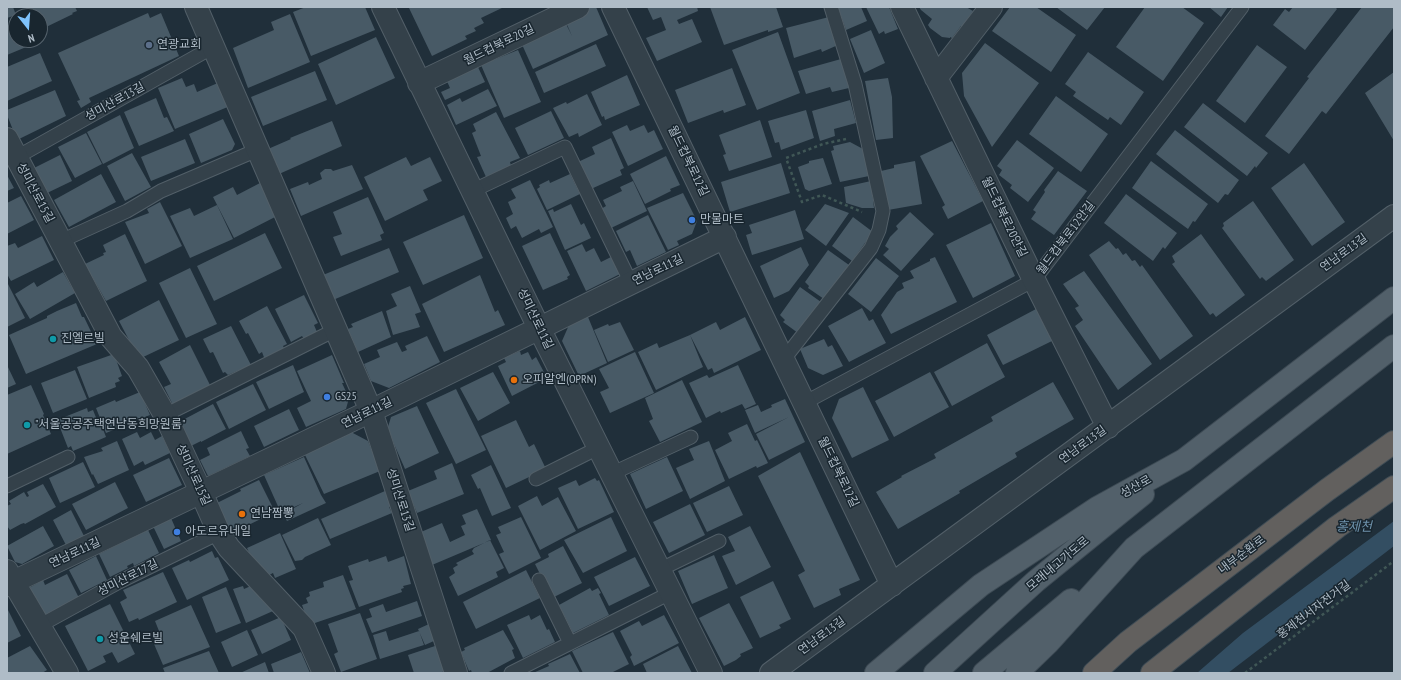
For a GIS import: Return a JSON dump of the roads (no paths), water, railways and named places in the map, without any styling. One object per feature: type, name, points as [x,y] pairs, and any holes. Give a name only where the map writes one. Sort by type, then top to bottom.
[{"type":"highway","name":"내부순환로","points":[[1094,673],[1128,642],[1327,490],[1394,442]]},
{"type":"highway","points":[[1152,673],[1338,526],[1394,487]]},
{"type":"main road","name":"성산로","points":[[876,673],[981,585],[1097,508],[1184,460],[1394,298]]},
{"type":"main road","points":[[984,673],[1134,548],[1394,346]]},
{"type":"main road","name":"모래내고가도로","points":[[936,673],[1036,582],[1184,460]]},
{"type":"main road","points":[[1017,673],[1048,643],[1134,548]]},
{"type":"street","name":"성미산로13길","points":[[196,7],[371,411],[456,673]]},
{"type":"street","name":"성미산로11길","points":[[383,7],[598,448],[711,673]]},
{"type":"street","name":"월드컵북로20길","points":[[419,83],[578,7]]},
{"type":"street","name":"월드컵북로12길","points":[[613,7],[892,585]]},
{"type":"street","name":"월드컵북로20안길","points":[[902,7],[1034,280],[1108,427]]},
{"type":"street","points":[[936,78],[990,7]]},
{"type":"street","name":"성미산로15길","points":[[12,148],[112,337],[138,368],[165,415],[202,492],[219,533],[229,548],[304,628],[324,673]]},
{"type":"street","name":"연남로13길","points":[[771,673],[1394,216]]},
{"type":"street","name":"연남로11길","points":[[9,579],[202,492],[371,411],[725,237]]},
{"type":"street","points":[[9,579],[67,673]]},
{"type":"lane","points":[[784,359],[871,248],[880,230],[883,211],[855,84],[831,7]]},
{"type":"lane","name":"월드컵북로12안길","points":[[804,403],[1034,280],[1242,7]]},
{"type":"lane","name":"성미산로13길","points":[[12,148],[213,47]]},
{"type":"lane","points":[[472,191],[565,147],[631,283]]},
{"type":"lane","points":[[61,241],[127,211],[161,191],[257,150]]},
{"type":"lane","points":[[165,415],[335,330]]},
{"type":"lane","points":[[611,474],[691,437]]},
{"type":"lane","points":[[536,479],[598,448]]},
{"type":"lane","points":[[7,486],[68,457]]},
{"type":"lane","name":"성미산로17길","points":[[38,626],[118,582],[219,533]]},
{"type":"lane","points":[[659,570],[719,541]]},
{"type":"lane","points":[[539,580],[570,643]]},
{"type":"lane","points":[[511,673],[670,593]]},
{"type":"water","name":"홍제천","points":[[1394,444],[1394,546],[1228,673],[1108,673]]},
{"type":"place","name":"연광교회","points":[[149,45]]},
{"type":"place","name":"만물마트","points":[[692,220]]},
{"type":"place","name":"진엘르빌","points":[[53,339]]},
{"type":"place","name":"오피알엔(OPRN)","points":[[514,380]]},
{"type":"place","name":"GS25","points":[[327,397]]},
{"type":"place","name":"\"서울공공주택연남동희망원룸\"","points":[[27,425]]},
{"type":"place","name":"연남짬뽕","points":[[242,514]]},
{"type":"place","name":"아도르유네일","points":[[177,532]]},
{"type":"place","name":"성운쉐르빌","points":[[100,639]]}]
